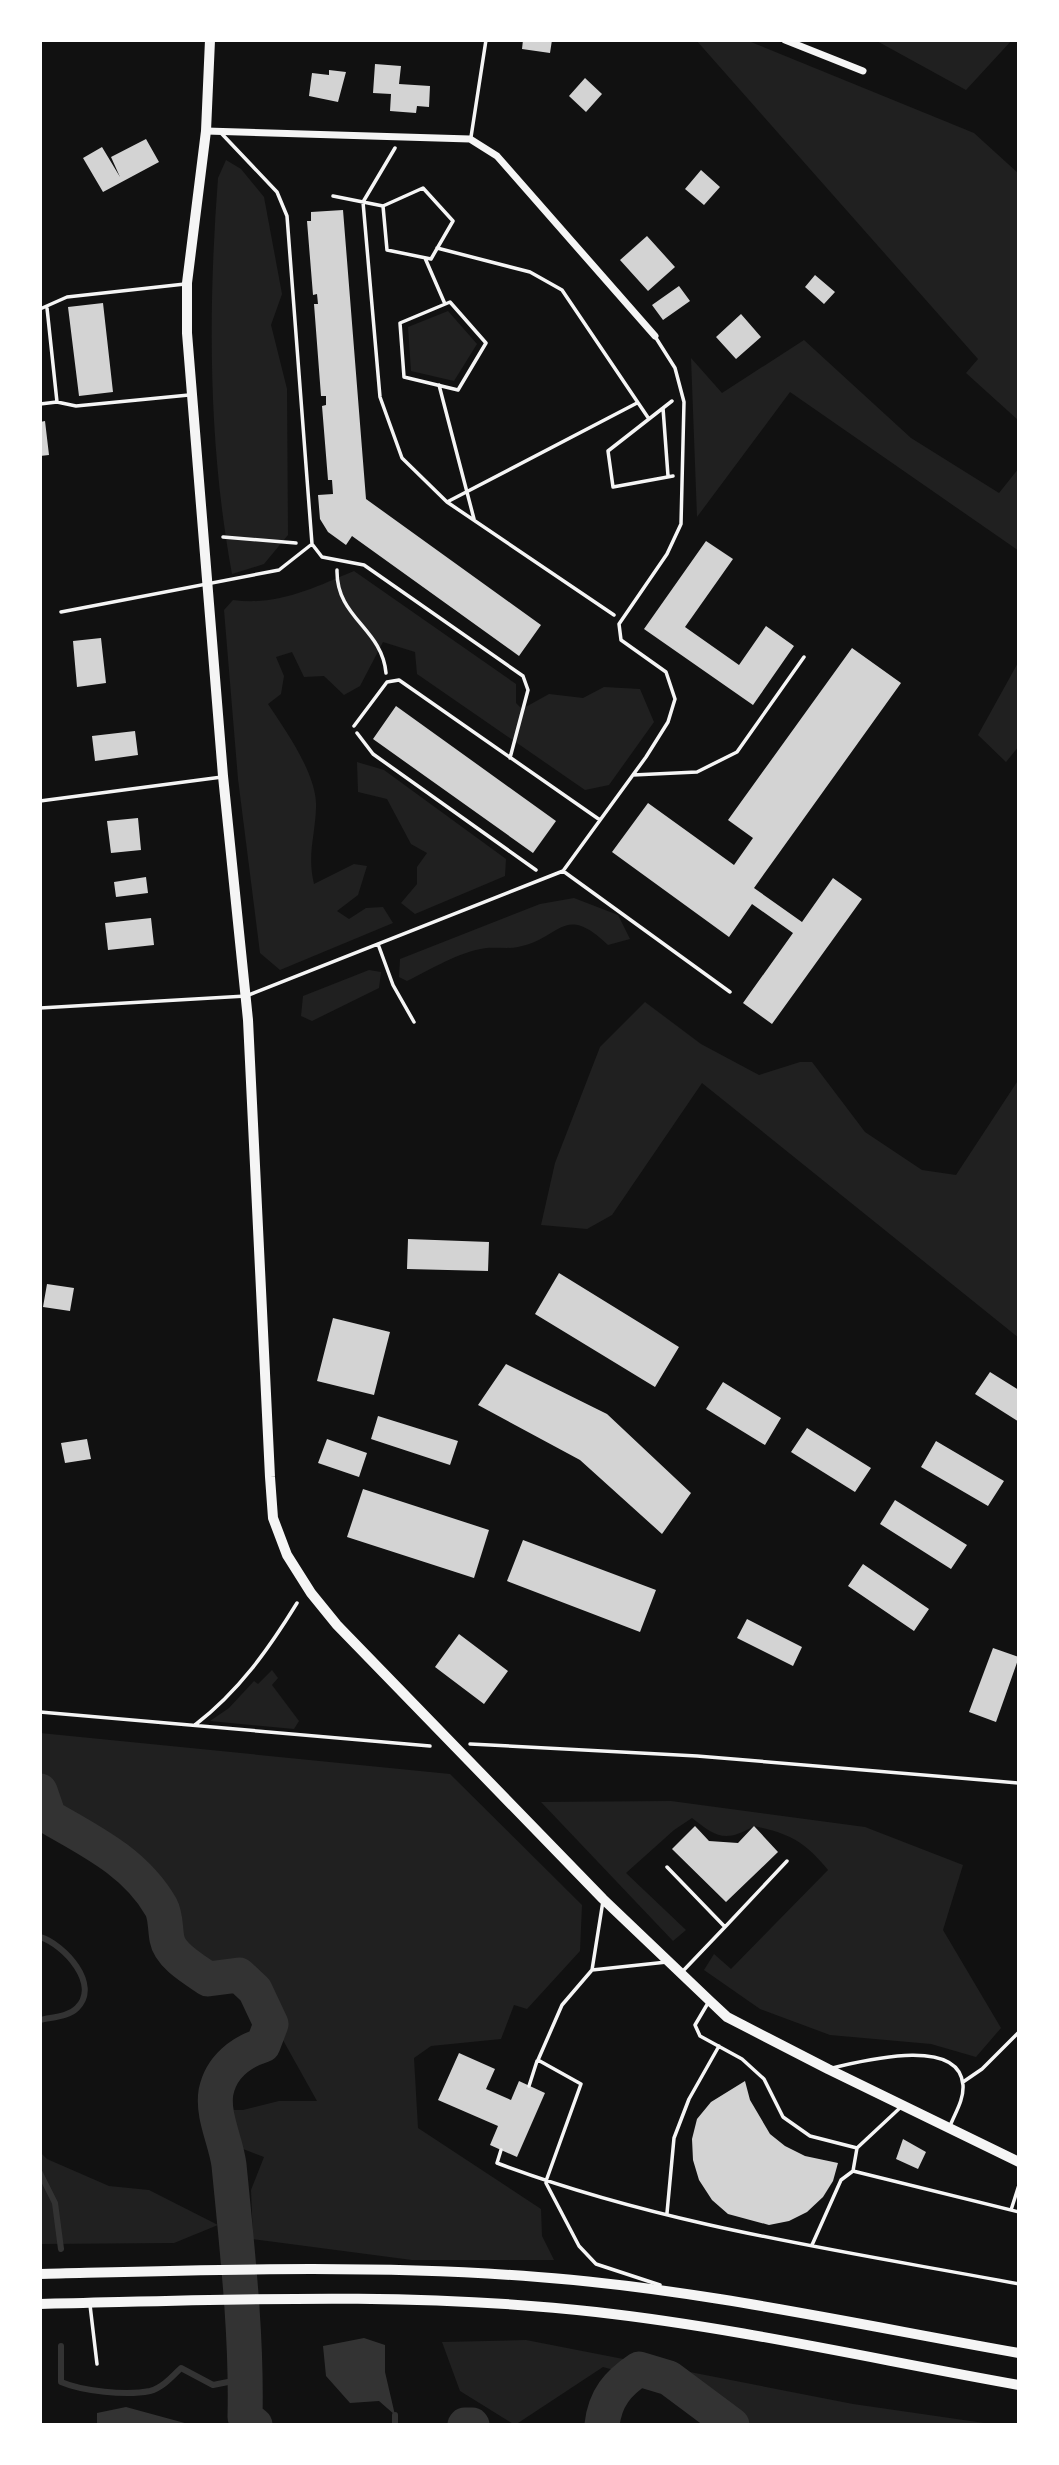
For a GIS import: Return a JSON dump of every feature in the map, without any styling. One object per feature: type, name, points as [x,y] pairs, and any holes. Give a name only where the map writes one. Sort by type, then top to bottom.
[{"type":"main road","points":[[40,2274],[287,2270],[443,2271],[540,2277],[699,2298],[1019,2353]]},
{"type":"main road","points":[[40,2304],[289,2299],[454,2300],[596,2312],[674,2323],[1019,2385]]},
{"type":"street","points":[[210,40],[206,131],[187,283],[191,395],[223,776],[246,996],[273,1518],[287,1555],[311,1593],[337,1625],[603,1899],[727,2017],[1019,2162]]},
{"type":"street","points":[[785,40],[863,71]]},
{"type":"street","points":[[206,131],[470,139],[496,156],[654,336]]},
{"type":"lane","points":[[470,139],[486,40]]},
{"type":"lane","points":[[219,132],[277,192],[287,216],[312,544],[322,557],[364,565],[523,676],[528,690],[510,758]]},
{"type":"lane","points":[[40,309],[67,297],[187,283]]},
{"type":"lane","points":[[47,308],[57,402]]},
{"type":"lane","points":[[40,1008],[246,996],[563,871],[668,722],[675,699],[666,672],[621,640],[619,624],[667,554],[681,524],[681,393],[675,368],[654,336]]},
{"type":"lane","points":[[40,404],[57,402],[76,407],[191,395]]},
{"type":"lane","points":[[61,612],[279,570],[312,544]]},
{"type":"lane","points":[[633,775],[697,772],[737,752],[804,657]]},
{"type":"lane","points":[[354,726],[387,682],[399,680],[600,820]]},
{"type":"lane","points":[[40,801],[223,776]]},
{"type":"lane","points":[[563,871],[730,992]]},
{"type":"lane","points":[[378,944],[393,985],[414,1022]]},
{"type":"lane","points":[[680,1974],[787,1861]]},
{"type":"lane","points":[[667,1867],[725,1927]]},
{"type":"lane","points":[[529,2086],[562,2005],[592,1970],[603,1899]]},
{"type":"lane","points":[[592,1970],[668,1962]]},
{"type":"lane","points":[[710,2001],[695,2025],[700,2036],[742,2059],[764,2078],[783,2117],[810,2136],[857,2148]]},
{"type":"lane","points":[[963,2082],[982,2069],[1019,2032]]},
{"type":"lane","points":[[667,2213],[674,2137],[689,2099],[719,2046]]},
{"type":"lane","points":[[828,2069],[884,2055],[931,2055],[952,2067],[963,2082],[962,2098],[950,2126]]},
{"type":"lane","points":[[538,2060],[581,2084],[545,2181],[579,2246],[596,2264],[699,2298]]},
{"type":"lane","points":[[812,2245],[841,2180],[853,2171],[857,2148],[904,2105]]},
{"type":"lane","points":[[501,2150],[497,2163],[545,2181],[742,2233],[1019,2284]]},
{"type":"lane","points":[[853,2171],[1019,2212]]},
{"type":"lane","points":[[1011,2210],[1019,2185]]},
{"type":"lane","points":[[90,2303],[97,2364]]},
{"type":"path","points":[[401,137],[363,202],[380,397],[402,458],[423,482],[447,502],[622,620]]},
{"type":"path","points":[[333,196],[383,206],[423,188],[453,221],[431,259],[387,250],[383,206]]},
{"type":"path","points":[[437,248],[530,272],[562,290],[649,419]]},
{"type":"path","points":[[425,258],[445,304]]},
{"type":"path","points":[[450,302],[486,343],[458,390],[404,377],[400,323],[445,304],[450,302]]},
{"type":"path","points":[[439,386],[475,521]]},
{"type":"path","points":[[681,393],[608,451],[613,487],[682,474]]},
{"type":"path","points":[[447,502],[637,402]]},
{"type":"path","points":[[663,408],[668,477]]},
{"type":"path","points":[[223,537],[312,544]]},
{"type":"path","points":[[337,561],[337,587],[350,615],[370,634],[384,657],[387,682]]},
{"type":"path","points":[[354,726],[360,741],[373,754],[547,878]]},
{"type":"path","points":[[195,1725],[224,1703],[250,1674],[297,1603]]},
{"type":"path","points":[[40,1712],[430,1746]]},
{"type":"path","points":[[470,1744],[684,1755],[1019,1783]]},
{"type":"shaded area","points":[[696,40],[746,40],[974,133],[1019,174],[1019,421],[966,373],[978,359]]},
{"type":"shaded area","points":[[875,40],[1012,40],[966,90]]},
{"type":"shaded area","points":[[226,160],[241,169],[264,197],[282,294],[271,325],[287,389],[288,535],[264,564],[232,574],[218,476],[212,376],[218,178]]},
{"type":"shaded area","points":[[448,311],[477,344],[454,381],[411,371],[408,327]]},
{"type":"shaded area","points":[[804,340],[911,438],[999,493],[1019,468],[1019,551],[790,392],[697,517],[691,358],[722,393]]},
{"type":"shaded area","points":[[354,571],[516,684],[516,703],[522,709],[549,694],[583,698],[604,687],[640,689],[654,722],[609,785],[585,790],[417,674],[415,652],[383,642],[360,686],[344,695],[324,676],[304,677],[292,652],[276,657],[284,676],[281,694],[268,704],[300,754],[315,795],[311,855],[314,884],[354,864],[367,866],[358,895],[337,911],[349,919],[366,908],[383,907],[393,923],[280,970],[260,953],[238,779],[224,610],[233,600],[280,598]]},
{"type":"shaded area","points":[[1019,661],[1019,746],[1006,762],[978,735]]},
{"type":"shaded area","points":[[357,762],[384,770],[506,859],[505,876],[415,914],[401,903],[417,884],[417,867],[427,853],[411,844],[387,799],[358,792]]},
{"type":"shaded area","points":[[574,898],[618,915],[630,939],[608,945],[593,932],[571,925],[514,948],[486,948],[465,953],[407,981],[399,977],[400,959],[540,904]]},
{"type":"shaded area","points":[[369,970],[381,972],[379,988],[312,1021],[301,1016],[303,996]]},
{"type":"shaded area","points":[[645,1002],[701,1044],[759,1075],[800,1062],[812,1062],[865,1132],[922,1170],[956,1175],[1019,1079],[1019,1338],[702,1083],[612,1215],[587,1229],[541,1225],[555,1163],[600,1047]]},
{"type":"shaded area","points":[[272,1670],[278,1678],[272,1685],[299,1721],[294,1729],[210,1721],[229,1708],[254,1681],[258,1684]]},
{"type":"shaded area","points":[[40,1733],[450,1774],[582,1905],[580,1951],[527,2009],[514,2005],[501,2039],[431,2046],[414,2058],[418,2128],[541,2209],[542,2236],[554,2260],[412,2260],[253,2239],[251,2190],[264,2157],[212,2137],[218,2110],[243,2110],[279,2101],[317,2101],[255,1990],[239,1975],[208,1979],[184,1962],[169,1945],[161,1907],[139,1878],[111,1854],[49,1817],[40,1791]]},
{"type":"shaded area","points":[[671,1801],[865,1827],[963,1865],[943,1930],[1001,2028],[976,2057],[931,2044],[830,2035],[760,2009],[704,1970],[714,1954],[731,1969],[828,1870],[804,1845],[787,1836],[754,1826],[735,1835],[721,1836],[692,1818],[674,1830],[626,1873],[686,1930],[673,1941],[541,1802]]},
{"type":"shaded area","points":[[40,2152],[47,2159],[109,2186],[149,2190],[218,2225],[174,2243],[40,2244]]},
{"type":"shaded area","points":[[364,2338],[385,2345],[385,2372],[395,2415],[379,2401],[350,2403],[326,2376],[323,2346]]},
{"type":"shaded area","points":[[526,2340],[853,2404],[998,2425],[738,2425],[658,2382],[603,2367],[515,2425],[460,2391],[442,2342]]},
{"type":"shaded area","points":[[126,2407],[192,2425],[97,2425],[97,2413]]},
{"type":"building","points":[[523,40],[552,40],[550,53],[522,49]]},
{"type":"building","points":[[375,64],[401,66],[399,84],[430,86],[429,107],[417,106],[416,113],[390,111],[391,94],[373,93]]},
{"type":"building","points":[[329,70],[346,72],[338,102],[309,96],[312,73],[329,75]]},
{"type":"building","points":[[585,78],[602,94],[586,112],[569,96]]},
{"type":"building","points":[[146,139],[159,162],[103,192],[83,158],[102,147],[120,177],[111,157]]},
{"type":"building","points":[[701,170],[720,187],[704,205],[685,189]]},
{"type":"building","points":[[343,210],[366,499],[541,625],[519,656],[352,536],[346,545],[328,532],[320,519],[318,495],[333,494],[332,480],[328,480],[322,406],[326,405],[326,396],[321,396],[314,304],[318,304],[317,294],[313,295],[307,221],[311,221],[311,212]]},
{"type":"building","points":[[647,236],[675,267],[648,291],[620,260]]},
{"type":"building","points":[[815,275],[835,292],[824,304],[805,287]]},
{"type":"building","points":[[679,286],[690,301],[663,320],[652,305]]},
{"type":"building","points":[[103,303],[113,392],[79,396],[68,307]]},
{"type":"building","points":[[741,314],[761,337],[736,359],[716,337]]},
{"type":"building","points":[[45,421],[49,455],[40,456],[40,422]]},
{"type":"building","points":[[706,541],[733,559],[685,627],[739,665],[766,626],[794,646],[753,705],[644,629]]},
{"type":"building","points":[[101,638],[106,683],[77,687],[73,641]]},
{"type":"building","points":[[852,648],[901,683],[754,888],[802,922],[833,878],[862,899],[772,1024],[743,1003],[793,933],[752,904],[729,937],[612,852],[648,803],[734,865],[753,838],[728,820]]},
{"type":"building","points":[[396,706],[556,821],[533,853],[373,739]]},
{"type":"building","points":[[135,731],[138,755],[95,761],[92,736]]},
{"type":"building","points":[[138,818],[141,850],[111,853],[107,821]]},
{"type":"building","points":[[146,877],[148,893],[116,897],[114,882]]},
{"type":"building","points":[[151,918],[154,945],[108,950],[105,923]]},
{"type":"building","points":[[408,1239],[489,1242],[488,1271],[407,1269]]},
{"type":"building","points":[[559,1273],[679,1347],[655,1387],[535,1314]]},
{"type":"building","points":[[47,1284],[74,1288],[70,1311],[43,1307]]},
{"type":"building","points":[[333,1318],[390,1332],[374,1395],[317,1381]]},
{"type":"building","points":[[506,1364],[607,1414],[691,1493],[662,1534],[580,1460],[478,1405]]},
{"type":"building","points":[[990,1372],[1019,1390],[1019,1422],[975,1394]]},
{"type":"building","points":[[723,1382],[781,1418],[765,1445],[706,1409]]},
{"type":"building","points":[[378,1416],[458,1441],[450,1465],[371,1439]]},
{"type":"building","points":[[807,1428],[871,1468],[855,1492],[791,1452]]},
{"type":"building","points":[[87,1439],[91,1459],[65,1463],[61,1443]]},
{"type":"building","points":[[327,1439],[367,1453],[359,1477],[318,1463]]},
{"type":"building","points":[[936,1441],[1004,1481],[988,1506],[921,1467]]},
{"type":"building","points":[[363,1489],[489,1530],[474,1578],[347,1537]]},
{"type":"building","points":[[895,1500],[967,1545],[951,1569],[880,1524]]},
{"type":"building","points":[[523,1540],[656,1590],[640,1632],[507,1581]]},
{"type":"building","points":[[863,1564],[929,1609],[914,1631],[848,1586]]},
{"type":"building","points":[[747,1619],[802,1647],[793,1666],[737,1638]]},
{"type":"building","points":[[459,1634],[508,1671],[484,1704],[435,1667]]},
{"type":"building","points":[[993,1648],[1019,1657],[996,1722],[969,1712]]},
{"type":"building","points":[[695,1826],[709,1841],[738,1843],[754,1826],[778,1852],[726,1902],[672,1849]]},
{"type":"building","points":[[459,2053],[495,2069],[486,2089],[511,2100],[519,2081],[545,2093],[517,2157],[490,2145],[498,2126],[438,2100]]},
{"type":"building","points":[[745,2081],[750,2100],[770,2134],[785,2146],[805,2156],[838,2163],[833,2181],[823,2197],[807,2212],[789,2221],[769,2225],[728,2214],[712,2200],[699,2180],[693,2160],[692,2139],[697,2119],[711,2102]]},
{"type":"building","points":[[903,2139],[926,2152],[918,2169],[896,2159]]},
{"type":"waterway","points":[[40,1791],[49,1817],[111,1854],[151,1891],[163,1911],[169,1945],[178,1957],[208,1979],[239,1975],[255,1990],[271,2024],[263,2045],[240,2056],[227,2068],[219,2083],[215,2101],[229,2165],[235,2228],[243,2323],[245,2417],[255,2425]]},
{"type":"waterway","points":[[40,1937],[69,1956],[82,1977],[85,1988],[83,1999],[73,2011],[40,2020]]},
{"type":"waterway","points":[[40,2173],[55,2203],[61,2249]]},
{"type":"waterway","points":[[61,2346],[61,2382],[80,2388],[117,2393],[150,2391],[163,2385],[181,2368],[213,2385],[233,2381],[246,2387]]},
{"type":"waterway","points":[[602,2425],[609,2399],[625,2380],[639,2369],[669,2378],[732,2425]]},
{"type":"waterway","points":[[395,2415],[395,2425]]},
{"type":"waterway","points":[[465,2425],[472,2425]]}]
